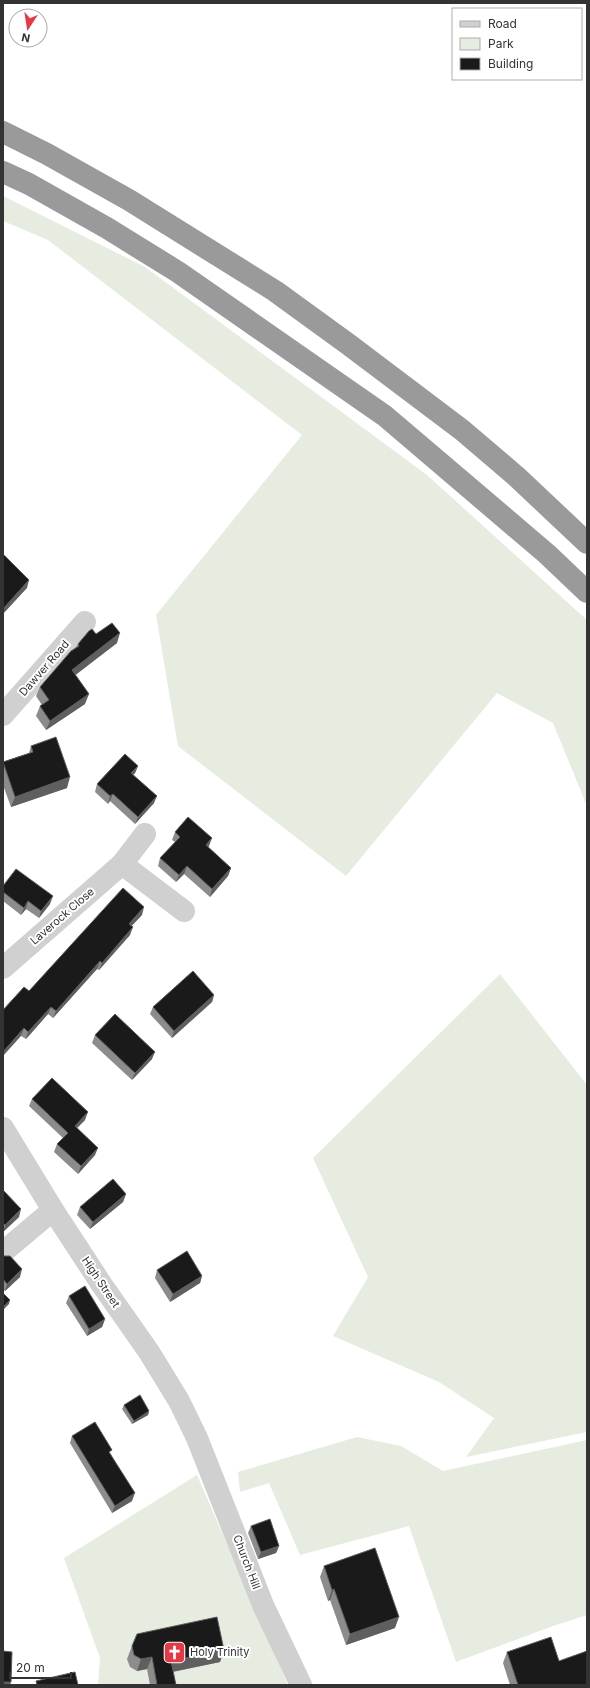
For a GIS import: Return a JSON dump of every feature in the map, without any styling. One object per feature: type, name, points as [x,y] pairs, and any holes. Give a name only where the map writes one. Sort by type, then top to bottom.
[{"type":"highway","points":[[3,132],[47,154],[129,200],[275,291],[462,430],[517,477],[587,543]]},
{"type":"highway","points":[[3,172],[108,228],[178,272],[378,411],[546,554],[587,592]]},
{"type":"street","name":"Dawver Road","points":[[3,715],[85,622]]},
{"type":"street","name":"Laverock Close","points":[[3,968],[122,864],[145,834]]},
{"type":"street","points":[[122,864],[184,911]]},
{"type":"street","name":"High Street","points":[[3,1128],[53,1210],[179,1400],[197,1438]]},
{"type":"street","points":[[3,1252],[53,1210]]},
{"type":"street","name":"Church Hill","points":[[197,1438],[263,1605],[301,1685]]},
{"type":"green space","points":[[3,196],[145,267],[427,475],[587,620],[587,806],[553,723],[497,693],[346,876],[178,746],[156,615],[302,435],[48,240],[3,221]]},
{"type":"green space","points":[[500,974],[587,1085],[587,1432],[466,1457],[494,1418],[439,1382],[333,1336],[368,1277],[313,1158]]},
{"type":"green space","points":[[357,1437],[401,1446],[443,1471],[587,1440],[587,1615],[456,1662],[409,1526],[300,1555],[269,1483],[240,1492],[238,1472]]},
{"type":"green space","points":[[197,1475],[288,1685],[98,1685],[100,1658],[64,1558]]},
{"type":"building","points":[[3,554],[29,580],[3,609]]},
{"type":"building","points":[[112,623],[120,633],[72,670],[89,694],[50,721],[40,706],[49,700],[40,687],[71,651],[79,646],[78,644],[89,631],[92,629],[96,634]]},
{"type":"building","points":[[56,737],[70,777],[15,797],[3,762],[33,752],[31,746]]},
{"type":"building","points":[[125,754],[138,766],[131,773],[157,796],[138,817],[113,794],[110,796],[97,784]]},
{"type":"building","points":[[188,817],[212,838],[206,845],[231,868],[212,889],[187,866],[179,875],[160,858],[180,837],[175,832]]},
{"type":"building","points":[[16,869],[53,896],[41,911],[28,901],[24,908],[3,892],[3,886]]},
{"type":"building","points":[[123,888],[144,907],[129,924],[133,927],[102,963],[100,961],[56,1011],[51,1007],[28,1032],[24,1028],[3,1052],[3,1010],[24,987],[29,991]]},
{"type":"building","points":[[193,971],[214,995],[174,1031],[153,1007]]},
{"type":"building","points":[[115,1014],[155,1052],[135,1073],[95,1035]]},
{"type":"building","points":[[52,1078],[88,1112],[75,1126],[98,1148],[81,1166],[57,1144],[68,1133],[32,1099]]},
{"type":"building","points":[[113,1179],[126,1194],[93,1222],[80,1207]]},
{"type":"building","points":[[3,1190],[21,1209],[5,1225],[3,1223]]},
{"type":"building","points":[[187,1251],[202,1276],[173,1294],[157,1270]]},
{"type":"building","points":[[3,1256],[10,1256],[22,1269],[7,1284],[3,1279]]},
{"type":"building","points":[[85,1286],[105,1319],[89,1329],[69,1296]]},
{"type":"building","points":[[3,1293],[10,1300],[3,1307]]},
{"type":"building","points":[[140,1395],[149,1411],[134,1421],[124,1405]]},
{"type":"building","points":[[95,1422],[112,1450],[109,1452],[135,1493],[115,1506],[72,1436]]},
{"type":"building","points":[[270,1519],[279,1546],[261,1552],[251,1526]]},
{"type":"building","points":[[375,1548],[399,1617],[350,1634],[324,1566]]},
{"type":"building","name":"Holy Trinity","points":[[217,1617],[224,1650],[171,1661],[176,1685],[157,1685],[152,1657],[141,1659],[134,1655],[132,1646],[137,1634]]},
{"type":"building","points":[[551,1637],[559,1661],[587,1651],[587,1685],[518,1685],[507,1652]]},
{"type":"building","points":[[3,1651],[12,1652],[11,1682],[3,1682]]},
{"type":"building","points":[[75,1672],[78,1685],[37,1685],[36,1681]]},
{"type":"place","name":"Holy Trinity","points":[[174,1652]]}]
